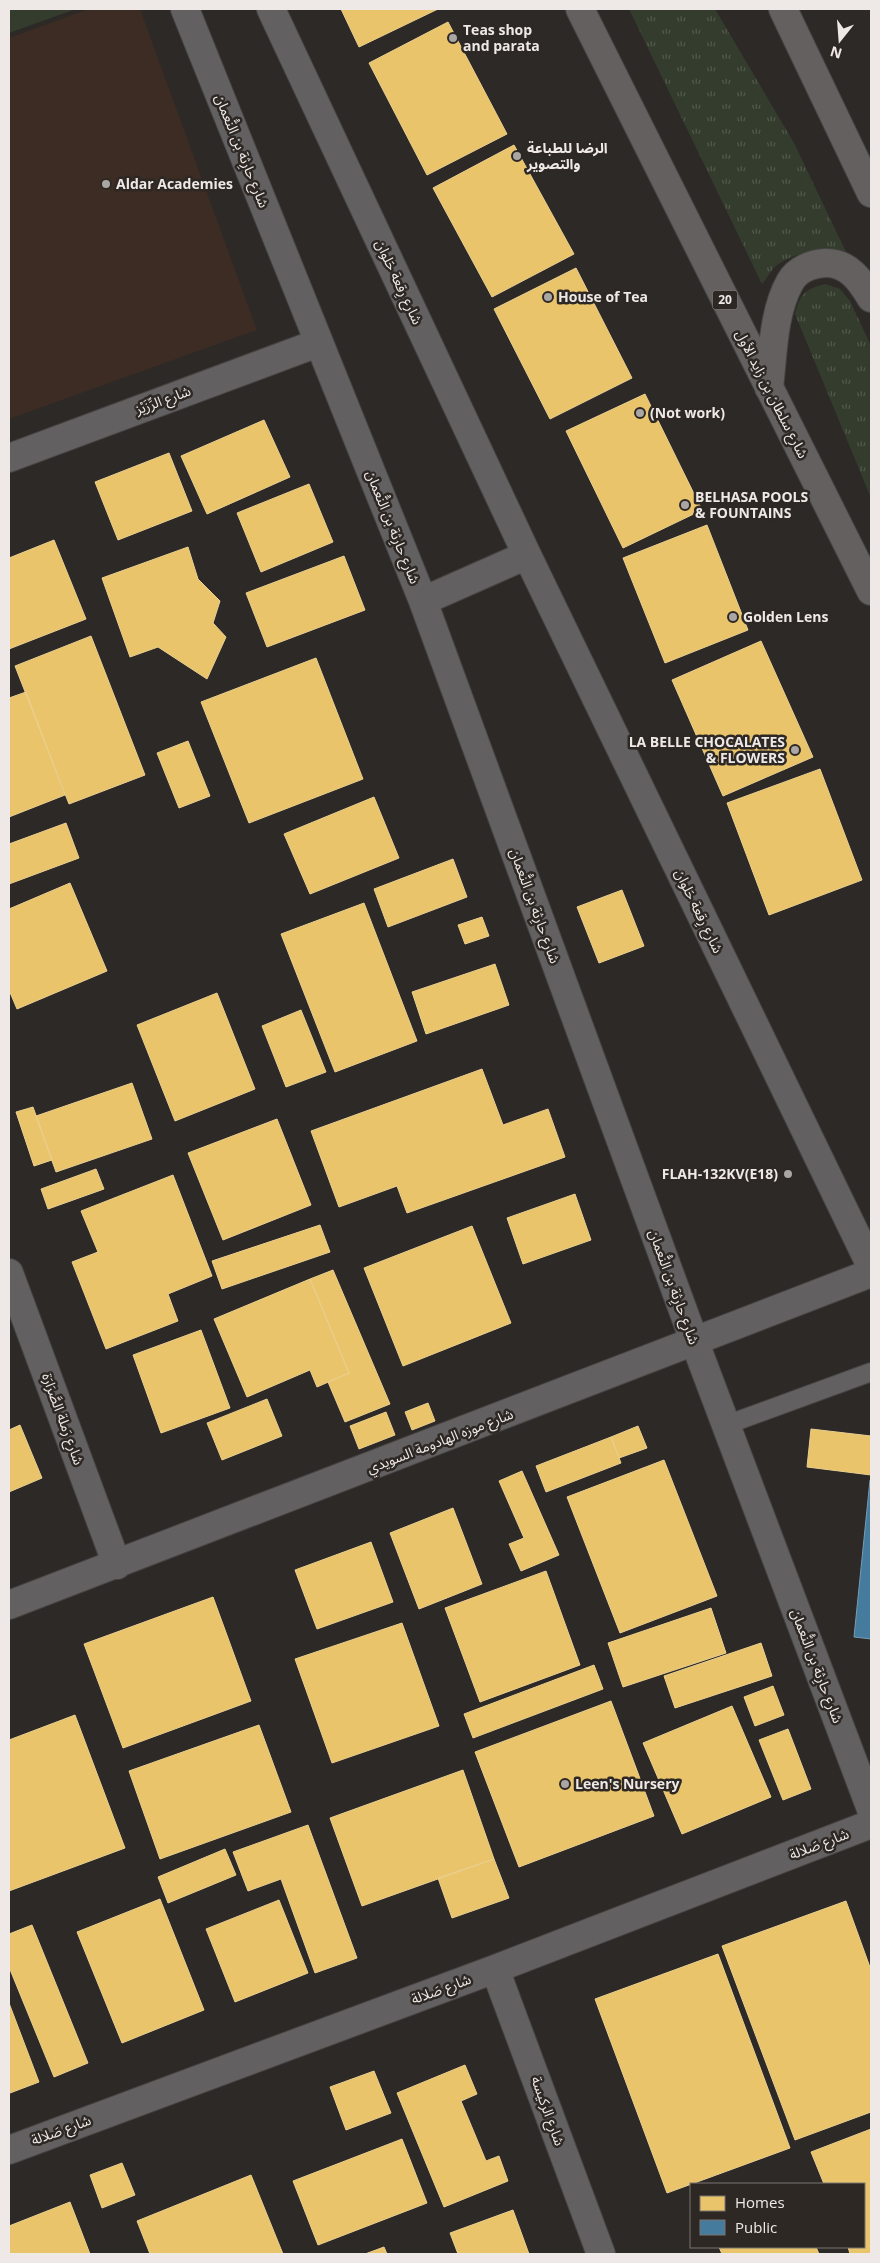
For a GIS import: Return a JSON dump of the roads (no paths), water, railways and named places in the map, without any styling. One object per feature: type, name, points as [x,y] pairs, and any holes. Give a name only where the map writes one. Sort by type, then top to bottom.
[{"type":"main road","name":"شارع سلطان بن زايد الأول","points":[[580,9],[871,591]]},
{"type":"main road","points":[[782,11],[871,193]]},
{"type":"main road","points":[[769,388],[781,305],[790,280],[804,268],[815,263],[830,263],[848,268],[863,284],[871,298]]},
{"type":"street","name":"شارع حارِثة بن النُّعمان","points":[[185,9],[423,601],[695,1343],[871,1809]]},
{"type":"street","name":"شارع رِقعة حَلوان","points":[[271,9],[527,555],[871,1266]]},
{"type":"street","name":"شارع الرِّزَيْز","points":[[9,458],[318,343]]},
{"type":"street","points":[[423,601],[527,555]]},
{"type":"street","name":"شارع رَملة الصَّرَارَة","points":[[9,1273],[117,1565]]},
{"type":"street","name":"شارع موزه الهادومة السويدي","points":[[9,1605],[695,1343],[871,1273]]},
{"type":"street","name":"شارع صَلالة","points":[[9,2150],[495,1969],[871,1824]]},
{"type":"street","name":"شارع الركيسة","points":[[495,1969],[601,2254]]},
{"type":"lane","points":[[726,1425],[871,1372]]},
{"type":"place","name":"Teas shop and parata","points":[[453,38]]},
{"type":"place","name":"الرضا للطباعة والتصوير","points":[[517,156]]},
{"type":"place","name":"Aldar Academies","points":[[106,184]]},
{"type":"place","name":"House of Tea","points":[[548,297]]},
{"type":"place","name":"(Not work)","points":[[640,413]]},
{"type":"place","name":"BELHASA POOLS & FOUNTAINS","points":[[685,505]]},
{"type":"place","name":"Golden Lens","points":[[733,617]]},
{"type":"place","name":"LA BELLE CHOCALATES & FLOWERS","points":[[795,750]]},
{"type":"place","name":"FLAH-132KV(E18)","points":[[788,1174]]},
{"type":"place","name":"Leen's Nursery","points":[[565,1784]]}]
